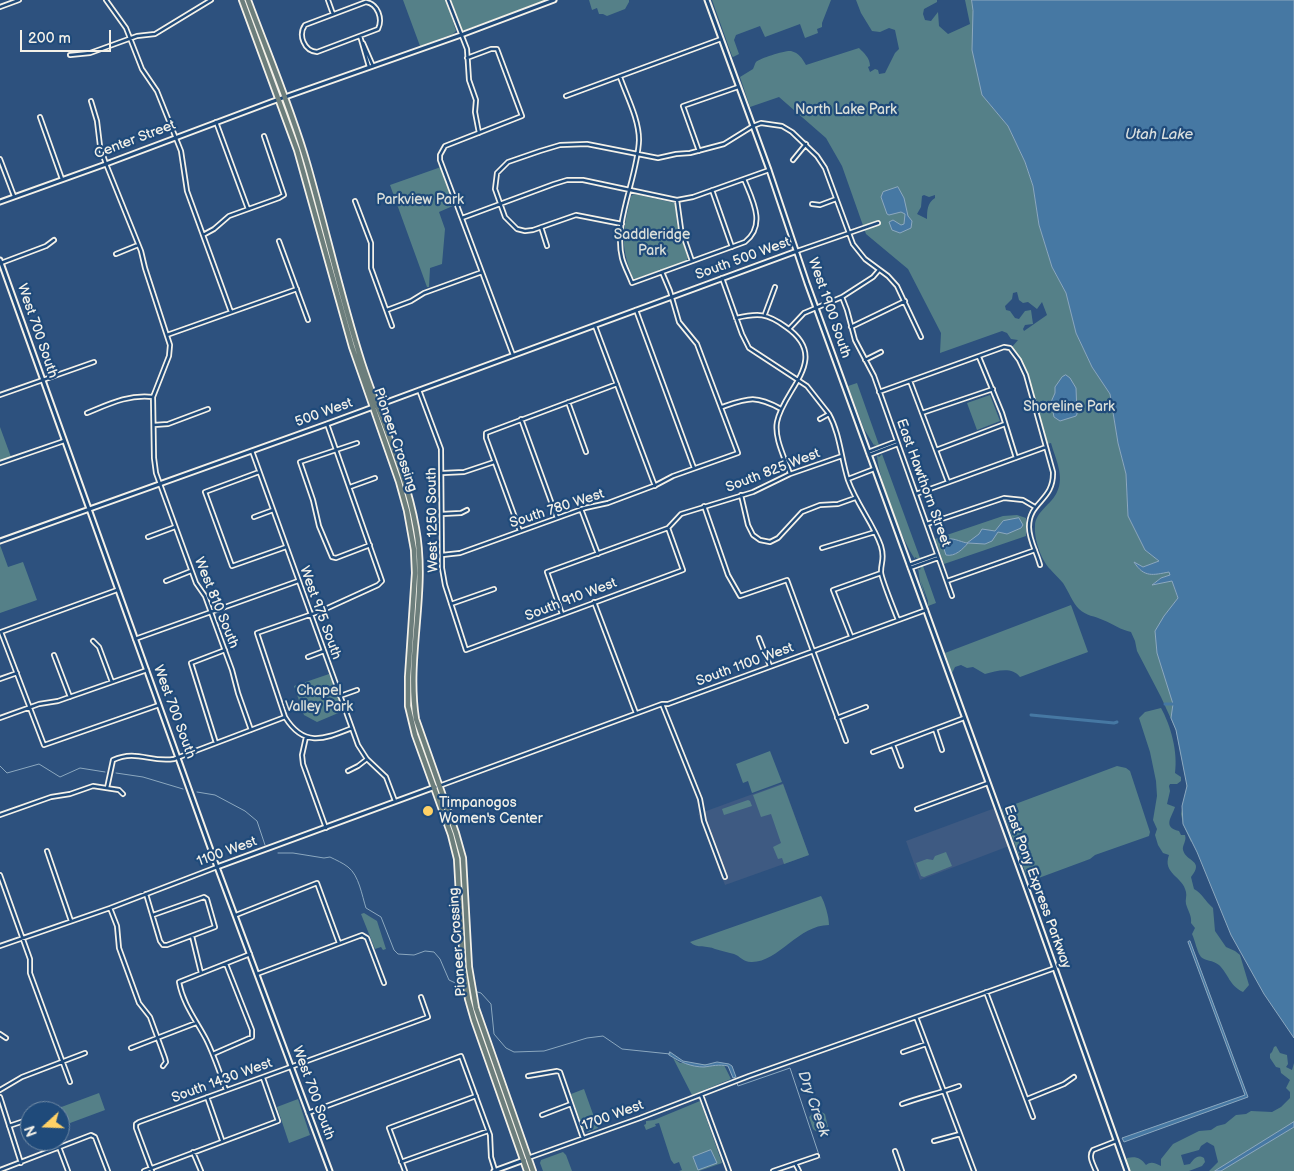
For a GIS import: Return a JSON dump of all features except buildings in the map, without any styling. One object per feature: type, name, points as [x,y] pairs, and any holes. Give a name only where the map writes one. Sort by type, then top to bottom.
[{"type":"highway","points":[[242,0],[281,98]]},
{"type":"highway","points":[[248,0],[281,98]]},
{"type":"highway","name":"Pioneer Crossing","points":[[281,98],[307,163],[374,406],[404,482],[417,528],[421,572],[413,678],[414,706],[420,733],[440,795],[457,859],[469,989],[474,1020],[526,1159],[533,1171]]},
{"type":"highway","points":[[526,1159],[526,1169]]},
{"type":"street","points":[[0,7],[19,0]]},
{"type":"street","points":[[106,0],[130,38],[142,69],[157,91],[176,137],[183,160],[186,187],[231,312]]},
{"type":"street","points":[[70,55],[90,53],[130,38],[155,34],[211,0]]},
{"type":"street","points":[[328,0],[333,14]]},
{"type":"street","points":[[448,0],[467,49],[469,80],[476,100],[475,112],[479,133]]},
{"type":"street","name":"Center Street","points":[[0,202],[554,0]]},
{"type":"street","name":"West 1900 South","points":[[707,0],[868,453],[926,610]]},
{"type":"street","points":[[369,2],[375,6],[379,13],[380,22],[378,28],[361,38],[316,52],[309,50],[301,35],[302,28],[308,23],[333,14],[369,2]]},
{"type":"street","points":[[361,38],[371,67]]},
{"type":"street","points":[[566,96],[721,39]]},
{"type":"street","points":[[467,58],[491,49],[497,50],[522,116],[445,146],[440,155],[440,160],[513,355]]},
{"type":"street","points":[[620,77],[637,126],[639,141],[620,242],[622,258],[632,283],[745,242],[755,231],[757,222],[756,211],[744,179]]},
{"type":"street","points":[[699,151],[683,106],[738,87]]},
{"type":"street","points":[[88,413],[124,398],[138,396],[153,397],[169,356],[170,345],[139,245],[100,146],[98,121],[90,101]]},
{"type":"street","points":[[40,117],[62,179]]},
{"type":"street","points":[[216,122],[248,209]]},
{"type":"street","points":[[622,224],[576,215],[525,231],[516,229],[505,216],[500,203],[495,188],[497,173],[508,162],[560,145],[587,144],[658,158],[676,154],[690,154],[728,142],[761,123],[776,124],[792,132],[817,156],[825,168],[853,244],[865,259],[893,281],[905,301],[921,337]]},
{"type":"street","points":[[203,235],[214,229],[229,216],[284,195],[264,136]]},
{"type":"street","points":[[793,160],[806,144]]},
{"type":"street","points":[[0,159],[14,196]]},
{"type":"street","points":[[462,218],[554,184],[575,179],[677,200],[693,197],[769,170]]},
{"type":"street","points":[[712,190],[732,246]]},
{"type":"street","points":[[812,204],[820,205],[836,199]]},
{"type":"street","points":[[677,200],[681,229],[692,261]]},
{"type":"street","points":[[355,201],[371,243],[371,268],[392,326]]},
{"type":"street","name":"South 500 West","points":[[595,325],[878,223]]},
{"type":"street","points":[[541,227],[547,246]]},
{"type":"street","points":[[0,262],[46,246],[54,240]]},
{"type":"street","points":[[279,241],[308,320]]},
{"type":"street","points":[[116,254],[139,245]]},
{"type":"street","name":"West 700 South","points":[[0,262],[179,757],[217,868],[330,1171]]},
{"type":"street","points":[[789,329],[800,316],[842,297],[873,277],[879,270]]},
{"type":"street","points":[[387,310],[411,301],[424,293],[482,272]]},
{"type":"street","points":[[662,272],[679,322],[697,344],[722,407],[744,400],[759,399],[781,409]]},
{"type":"street","points":[[722,278],[749,348],[799,380],[815,394],[829,414],[837,431],[848,479],[855,498],[876,532],[883,553],[881,573],[898,620]]},
{"type":"street","points":[[765,314],[775,287]]},
{"type":"street","points":[[167,335],[297,289]]},
{"type":"street","name":"East Hawthorn Street","points":[[842,297],[855,340],[874,376],[880,392],[952,596]]},
{"type":"street","points":[[851,327],[905,301]]},
{"type":"street","points":[[636,310],[695,468]]},
{"type":"street","points":[[736,318],[765,314],[789,329],[800,341],[804,354],[803,368],[799,380],[781,409],[777,422],[777,436],[790,474]]},
{"type":"street","points":[[595,325],[655,486]]},
{"type":"street","name":"500 West","points":[[160,484],[595,325]]},
{"type":"street","points":[[880,392],[1007,346],[1014,353],[1024,371],[1052,472],[1052,486],[1045,498],[1035,507],[1031,515],[1029,527],[1040,565]]},
{"type":"street","points":[[865,360],[881,352]]},
{"type":"street","points":[[979,357],[993,389],[1016,458]]},
{"type":"street","points":[[0,394],[94,362]]},
{"type":"street","points":[[910,381],[948,482]]},
{"type":"street","points":[[520,531],[486,433],[617,384]]},
{"type":"street","points":[[922,413],[993,389]]},
{"type":"street","name":"West 1250 South","points":[[420,390],[441,449],[442,555],[445,585],[466,650]]},
{"type":"street","name":"West 810 South","points":[[153,397],[154,458],[160,484],[191,571],[196,583],[205,596],[225,650],[251,730]]},
{"type":"street","points":[[568,402],[586,452]]},
{"type":"street","name":"South 780 West","points":[[442,555],[460,553],[582,509],[605,504],[655,486],[676,475],[738,453],[722,407]]},
{"type":"street","points":[[154,425],[168,424],[208,409]]},
{"type":"street","points":[[820,418],[829,414]]},
{"type":"street","points":[[521,419],[557,518]]},
{"type":"street","points":[[327,424],[382,581],[378,585],[310,615],[257,634],[285,717],[292,727],[306,737],[314,739],[326,738],[352,728]]},
{"type":"street","points":[[936,450],[1005,424]]},
{"type":"street","points":[[0,463],[64,441]]},
{"type":"street","points":[[357,443],[300,462],[313,500],[319,526],[333,558],[370,545]]},
{"type":"street","points":[[868,453],[898,443]]},
{"type":"street","points":[[916,494],[1046,447]]},
{"type":"street","name":"West 975 South","points":[[252,451],[360,751],[386,777],[395,801]]},
{"type":"street","name":"South 825 West","points":[[562,614],[547,572],[668,528],[681,514],[753,492],[790,474],[842,456]]},
{"type":"street","points":[[442,473],[464,472],[495,461]]},
{"type":"street","points":[[848,479],[874,469]]},
{"type":"street","points":[[259,472],[205,492],[232,566],[286,547]]},
{"type":"street","points":[[350,488],[375,478]]},
{"type":"street","points":[[0,541],[160,484]]},
{"type":"street","points":[[741,495],[748,525],[753,535],[760,540],[770,542],[778,538],[802,512],[820,505],[838,504],[855,498]]},
{"type":"street","points":[[927,524],[1004,498],[1023,500],[1035,507]]},
{"type":"street","points":[[704,506],[728,575],[740,596],[787,580],[846,741]]},
{"type":"street","points":[[582,509],[598,554]]},
{"type":"street","points":[[254,517],[272,510]]},
{"type":"street","points":[[442,514],[461,513],[467,510]]},
{"type":"street","points":[[148,537],[175,527]]},
{"type":"street","name":"South 910 West","points":[[466,650],[683,570],[668,528]]},
{"type":"street","points":[[822,548],[876,532]]},
{"type":"street","points":[[947,581],[1036,550]]},
{"type":"street","points":[[909,567],[938,556]]},
{"type":"street","points":[[166,581],[191,571]]},
{"type":"street","points":[[851,636],[834,590],[881,573]]},
{"type":"street","points":[[135,639],[298,581]]},
{"type":"street","points":[[451,604],[494,589]]},
{"type":"street","points":[[118,590],[1,632],[44,745],[159,705]]},
{"type":"street","points":[[594,602],[636,713]]},
{"type":"street","name":"South 1100 West","points":[[461,778],[636,713],[662,704],[668,704],[926,610]]},
{"type":"street","name":"East Pony Express Parkway","points":[[926,610],[1127,1171]]},
{"type":"street","points":[[760,638],[770,666]]},
{"type":"street","points":[[93,641],[99,647],[112,682]]},
{"type":"street","points":[[216,743],[191,663],[225,650]]},
{"type":"street","points":[[308,657],[324,651]]},
{"type":"street","points":[[54,655],[70,697]]},
{"type":"street","points":[[0,718],[30,706],[70,697],[146,670]]},
{"type":"street","points":[[0,679],[17,673]]},
{"type":"street","points":[[340,696],[357,690]]},
{"type":"street","points":[[662,704],[700,799],[704,822],[724,877]]},
{"type":"street","points":[[837,718],[866,707]]},
{"type":"street","points":[[107,788],[113,760],[127,755],[169,760],[285,717]]},
{"type":"street","points":[[873,752],[964,718]]},
{"type":"street","points":[[934,729],[942,750]]},
{"type":"street","points":[[306,737],[302,755],[303,764],[326,828]]},
{"type":"street","points":[[893,744],[901,766]]},
{"type":"street","points":[[348,771],[367,759]]},
{"type":"street","name":"1100 West","points":[[0,946],[110,908],[461,778]]},
{"type":"street","points":[[917,809],[988,783]]},
{"type":"street","points":[[0,815],[51,797],[70,794],[93,786],[118,790],[123,794]]},
{"type":"street","points":[[47,851],[71,921]]},
{"type":"street","points":[[0,875],[30,959],[30,973],[70,1082]]},
{"type":"street","points":[[236,915],[317,883],[339,943]]},
{"type":"street","points":[[146,894],[152,915],[163,945],[166,946],[215,927],[204,897],[152,915]]},
{"type":"street","points":[[110,908],[117,926],[119,948],[139,1003],[150,1017],[158,1038],[166,1062],[163,1066]]},
{"type":"street","points":[[257,974],[364,935],[367,938],[384,983]]},
{"type":"street","points":[[192,936],[201,973]]},
{"type":"street","points":[[226,1090],[213,1054],[189,1010],[179,982],[250,954]]},
{"type":"street","points":[[213,1054],[252,1037],[252,1030],[226,964]]},
{"type":"street","name":"1700 West","points":[[495,1171],[736,1081],[1055,968]]},
{"type":"street","points":[[986,992],[1033,1117]]},
{"type":"street","name":"South 1430 West","points":[[151,1170],[136,1124],[139,1122],[428,1017],[421,997]]},
{"type":"street","points":[[916,1017],[974,1171]]},
{"type":"street","points":[[131,1048],[196,1023]]},
{"type":"street","points":[[0,1034],[6,1038]]},
{"type":"street","points":[[903,1052],[926,1044]]},
{"type":"street","points":[[0,1090],[7,1088],[22,1077],[84,1053]]},
{"type":"street","points":[[308,1113],[461,1056],[491,1140],[491,1156],[495,1171]]},
{"type":"street","points":[[528,1076],[558,1070],[560,1072],[584,1138]]},
{"type":"street","points":[[144,1171],[151,1170],[278,1121],[262,1077]]},
{"type":"street","points":[[1027,1099],[1064,1084],[1074,1077]]},
{"type":"street","points":[[902,1104],[959,1086]]},
{"type":"street","points":[[701,1095],[729,1171]]},
{"type":"street","points":[[405,1171],[389,1128],[476,1096]]},
{"type":"street","points":[[0,1097],[21,1162]]},
{"type":"street","points":[[206,1097],[222,1141]]},
{"type":"street","points":[[542,1115],[571,1104]]},
{"type":"street","points":[[9,1126],[20,1122]]},
{"type":"street","points":[[401,1162],[488,1131]]},
{"type":"street","points":[[934,1141],[960,1134]]},
{"type":"street","points":[[70,1143],[93,1136],[96,1137],[108,1171]]},
{"type":"street","points":[[1096,1171],[1090,1156],[1091,1152],[1116,1141]]},
{"type":"street","points":[[0,1170],[49,1151]]},
{"type":"street","points":[[60,1151],[68,1171]]},
{"type":"street","points":[[194,1152],[200,1171]]},
{"type":"street","points":[[895,1152],[902,1171]]},
{"type":"street","points":[[773,1171],[817,1156]]},
{"type":"street","points":[[796,1165],[799,1171]]},
{"type":"shaded area","points":[[783,783],[809,855],[725,885],[698,814]]},
{"type":"shaded area","points":[[995,808],[1009,846],[920,880],[906,841]]},
{"type":"green space","points":[[403,0],[446,0],[456,31],[453,34],[420,46]]},
{"type":"green space","points":[[451,0],[546,0],[462,31]]},
{"type":"green space","points":[[589,0],[629,0],[629,2],[625,9],[607,16],[599,14],[597,8],[592,10]]},
{"type":"green space","points":[[712,0],[831,0],[822,27],[817,29],[818,33],[805,38],[800,24],[765,37],[760,26],[736,35],[734,40],[739,54],[733,57]]},
{"type":"green space","points":[[856,0],[937,0],[937,2],[924,9],[923,14],[925,20],[931,21],[938,12],[939,26],[948,34],[970,24],[965,0],[972,0],[982,95],[1008,126],[1025,162],[1033,186],[1039,225],[1052,267],[1066,293],[1076,333],[1092,367],[1110,394],[1118,443],[1126,474],[1128,516],[1145,550],[1159,561],[1143,567],[1135,563],[1139,569],[1169,572],[1171,575],[1161,578],[1153,584],[1172,581],[1178,599],[1178,684],[1186,781],[1176,730],[1137,651],[1131,632],[1088,615],[1079,609],[1063,583],[1047,565],[1039,549],[1035,531],[1036,521],[1057,492],[1060,473],[1051,443],[1047,444],[1026,371],[1022,361],[1012,347],[1018,340],[1011,339],[1007,333],[1002,331],[940,353],[941,333],[908,269],[866,234],[842,166],[826,138],[779,97],[750,107],[740,77],[753,69],[758,60],[779,53],[794,52],[800,56],[806,65],[859,48],[869,61],[870,66],[868,67],[870,72],[875,69],[878,70],[879,74],[885,73],[899,49],[895,30],[889,28],[880,32],[872,31],[861,13]],"holes":[[[935,195],[935,198],[928,207],[927,219],[917,214],[921,207],[922,196],[929,197]],[[1017,292],[1019,300],[1023,303],[1028,302],[1037,309],[1042,302],[1047,315],[1024,331],[1025,325],[1033,324],[1031,310],[1025,311],[1019,319],[1006,310],[1005,306],[1012,299],[1013,293]]]},
{"type":"green space","name":"Parkview Park","points":[[441,167],[455,205],[439,212],[445,229],[442,264],[430,268],[429,287],[427,287],[390,185]]},
{"type":"green space","name":"Saddleridge Park","points":[[634,194],[675,203],[677,225],[688,258],[686,261],[635,279],[629,266],[624,246],[624,228],[631,196]]},
{"type":"green space","points":[[857,383],[879,445],[876,446],[874,444],[875,447],[864,429],[848,386]]},
{"type":"green space","points":[[990,395],[1000,421],[977,430],[967,403]]},
{"type":"green space","points":[[0,427],[11,457],[0,461]]},
{"type":"green space","points":[[882,454],[920,558],[931,556],[917,560],[915,557],[915,559],[904,538],[892,509],[878,465],[877,455],[879,457]]},
{"type":"green space","points":[[1017,515],[1026,518],[1026,536],[944,564],[935,539],[1003,516]]},
{"type":"green space","points":[[0,545],[8,567],[23,562],[37,600],[0,613]]},
{"type":"green space","points":[[934,561],[923,566],[936,603],[928,606],[928,601],[920,582],[918,568],[920,570],[920,566]]},
{"type":"green space","points":[[1071,605],[1088,652],[1020,677],[1013,671],[1008,670],[985,674],[973,667],[967,668],[961,665],[955,667],[952,673],[945,653]]},
{"type":"green space","name":"Chapel Valley Park","points":[[329,674],[343,711],[317,722],[304,715],[294,686]]},
{"type":"green space","points":[[1161,708],[1173,739],[1175,773],[1181,777],[1181,781],[1177,784],[1170,784],[1169,786],[1170,791],[1167,804],[1175,807],[1169,824],[1179,831],[1181,835],[1185,835],[1183,850],[1196,867],[1191,877],[1194,889],[1213,908],[1215,931],[1226,947],[1240,955],[1249,985],[1243,992],[1232,983],[1219,965],[1201,957],[1192,934],[1195,928],[1191,923],[1184,887],[1168,867],[1169,855],[1163,853],[1155,835],[1157,829],[1153,820],[1157,796],[1156,781],[1150,752],[1139,718],[1145,712]]},
{"type":"green space","points":[[770,751],[782,782],[752,793],[748,781],[743,783],[736,764]]},
{"type":"green space","points":[[1117,766],[1130,771],[1150,832],[1149,836],[1036,879],[1027,877],[1002,809]]},
{"type":"green space","points":[[783,784],[809,855],[784,864],[782,858],[778,859],[773,847],[781,843],[771,814],[761,817],[753,795]]},
{"type":"green space","points":[[1187,788],[1191,842],[1183,824],[1181,814]]},
{"type":"green space","points":[[748,800],[752,806],[724,815],[722,809]]},
{"type":"green space","points":[[946,852],[952,866],[924,877],[921,876],[916,863],[927,859],[933,860],[935,856]]},
{"type":"green space","points":[[821,896],[829,925],[808,931],[761,961],[748,962],[734,954],[690,942]]},
{"type":"green space","points":[[364,913],[377,921],[386,949],[383,950],[381,947],[375,949],[361,914]]},
{"type":"green space","points":[[1276,1046],[1280,1053],[1287,1055],[1288,1064],[1286,1067],[1292,1070],[1294,1063],[1294,1171],[1209,1171],[1218,1162],[1214,1146],[1207,1142],[1199,1150],[1181,1155],[1184,1165],[1190,1164],[1198,1157],[1204,1158],[1205,1162],[1202,1166],[1189,1171],[1129,1171],[1126,1162],[1127,1158],[1136,1157],[1146,1165],[1153,1163],[1161,1166],[1161,1159],[1173,1144],[1199,1131],[1211,1130],[1225,1124],[1236,1115],[1246,1114],[1251,1111],[1272,1112],[1281,1107],[1290,1098],[1290,1092],[1286,1088],[1290,1080],[1281,1073],[1280,1068],[1276,1067],[1270,1058],[1270,1054]]},
{"type":"green space","points":[[673,1058],[680,1063],[724,1065],[731,1079],[692,1095]]},
{"type":"green space","points":[[584,1089],[598,1128],[588,1132],[583,1129],[571,1094]]},
{"type":"green space","points":[[99,1093],[105,1110],[70,1123],[70,1104]]},
{"type":"green space","points":[[298,1099],[310,1135],[289,1143],[277,1107]]},
{"type":"green space","points":[[700,1101],[722,1163],[699,1171],[679,1171],[682,1170],[679,1162],[674,1164],[671,1160],[659,1123],[646,1130],[644,1125],[646,1121],[654,1120]]},
{"type":"green space","points":[[820,1111],[825,1114],[828,1127],[817,1132],[813,1129],[809,1117]]},
{"type":"green space","points":[[563,1152],[572,1171],[543,1171],[540,1163],[541,1160]]},
{"type":"water","name":"Utah Lake","points":[[972,0],[1294,0],[1294,1038],[1264,994],[1231,935],[1197,852],[1183,824],[1182,806],[1187,786],[1176,730],[1171,718],[1173,704],[1157,653],[1155,631],[1178,598],[1172,581],[1152,585],[1161,578],[1170,575],[1169,572],[1145,573],[1134,562],[1143,567],[1159,561],[1145,550],[1128,516],[1126,474],[1118,443],[1110,394],[1092,367],[1076,333],[1066,293],[1052,267],[1039,225],[1033,186],[1025,162],[1008,126],[982,95],[972,50]]},
{"type":"water","points":[[898,187],[904,198],[908,216],[912,221],[911,228],[900,233],[892,230],[889,222],[893,220],[901,225],[904,224],[905,214],[901,212],[887,214],[881,197],[883,192]]},
{"type":"water","points":[[1066,375],[1076,388],[1077,414],[1060,421],[1054,417],[1051,402],[1055,393],[1055,387],[1062,377]]},
{"type":"water","points":[[1019,518],[1023,525],[1021,528],[1007,534],[998,532],[992,541],[985,544],[968,543],[956,554],[946,555],[942,543],[948,539],[967,543],[979,534],[982,529],[995,531],[1003,521]]},
{"type":"water","points":[[1190,941],[1248,1097],[1124,1142],[1122,1138],[1245,1095],[1188,942]]},
{"type":"water","points":[[670,1052],[683,1061],[705,1065],[717,1062],[729,1064],[732,1066],[736,1077],[733,1078],[728,1066],[699,1067],[690,1065],[669,1055]]},
{"type":"water","points":[[1294,1122],[1294,1127],[1221,1171],[1215,1171]]},
{"type":"water","points":[[711,1150],[717,1163],[698,1170],[693,1157]]},
{"type":"waterway","points":[[1165,704],[1173,704]]},
{"type":"waterway","points":[[1031,715],[1117,722]]},
{"type":"waterway","name":"Dry Creek","points":[[0,766],[7,773],[39,764],[60,777],[80,768],[105,772]]},
{"type":"waterway","name":"Dry Creek","points":[[116,773],[143,777],[183,789]]},
{"type":"waterway","name":"Dry Creek","points":[[197,792],[215,795],[245,811],[257,821],[265,845]]},
{"type":"waterway","name":"Dry Creek","points":[[278,853],[330,857],[346,866],[355,875],[366,908],[381,917],[394,950],[398,954],[414,955],[425,951],[434,952],[440,959],[449,980],[466,988]]},
{"type":"waterway","name":"Dry Creek","points":[[474,991],[481,993],[491,1004],[494,1034],[506,1048],[514,1052],[544,1051],[587,1038],[603,1036],[622,1049],[670,1054]]},
{"type":"waterway","name":"Dry Creek","points":[[735,1078],[738,1086],[790,1068],[820,1158]]},
{"type":"place","name":"Timpanogos Women's Center","points":[[428,811]]},
{"type":"park label","name":"North Lake Park","points":[[846,110]]},
{"type":"park label","name":"Shoreline Park","points":[[1069,407]]}]
